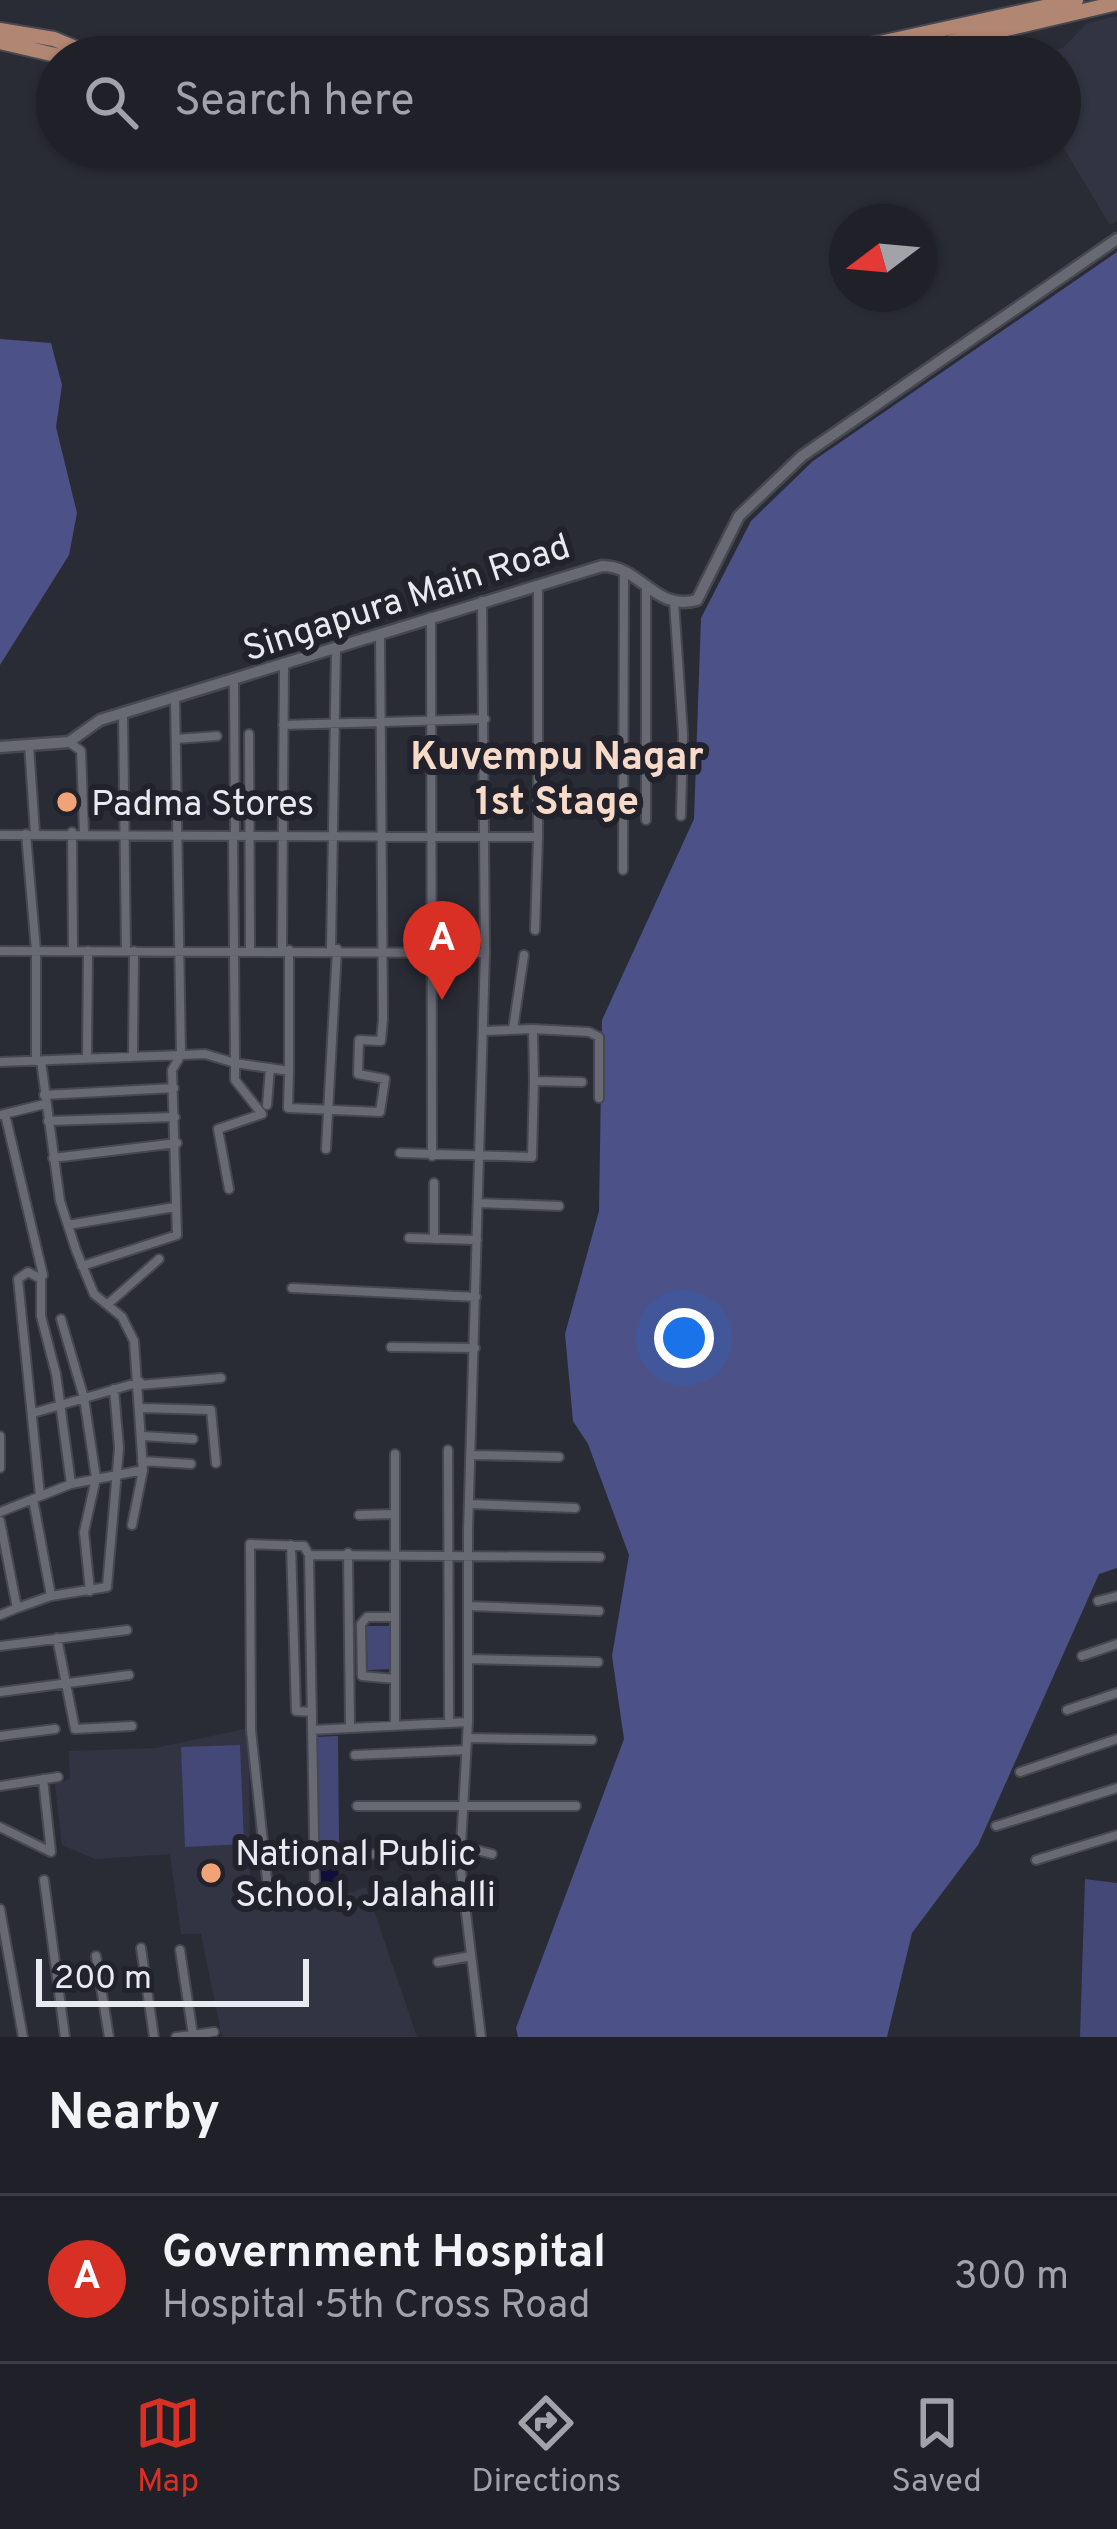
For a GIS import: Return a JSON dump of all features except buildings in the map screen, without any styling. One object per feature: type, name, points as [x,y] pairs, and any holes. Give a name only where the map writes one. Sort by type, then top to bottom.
[{"type":"main road","points":[[914,36],[1075,0]]},
{"type":"main road","points":[[978,36],[1117,4]]},
{"type":"main road","points":[[0,30],[36,37]]},
{"type":"main road","points":[[0,42],[36,50]]},
{"type":"street","points":[[1004,17],[1012,0]]},
{"type":"street","points":[[681,816],[683,734],[674,602],[698,600],[739,517],[802,456],[1117,239]]},
{"type":"street","name":"Singapura Main Road","points":[[0,747],[69,742],[100,720],[602,566],[624,569],[658,598],[674,602]]},
{"type":"street","points":[[623,870],[624,569]]},
{"type":"street","points":[[536,930],[538,582]]},
{"type":"street","points":[[646,586],[646,820]]},
{"type":"street","points":[[481,2037],[460,1848],[468,1722],[469,1504],[484,1030],[482,600]]},
{"type":"street","points":[[430,617],[433,1156]]},
{"type":"street","points":[[284,665],[288,1108],[380,1112],[385,1079],[358,1074],[359,1040],[381,1041],[380,634]]},
{"type":"street","points":[[326,1149],[334,950],[336,648]]},
{"type":"street","points":[[229,1189],[218,1129],[262,1114],[235,1081],[234,682]]},
{"type":"street","points":[[82,1266],[177,1234],[172,1070],[181,1055],[184,952],[175,699]]},
{"type":"street","points":[[123,713],[133,1055]]},
{"type":"street","points":[[284,724],[485,718]]},
{"type":"street","points":[[249,734],[250,950]]},
{"type":"street","points":[[176,739],[217,736]]},
{"type":"street","points":[[69,742],[81,752],[84,832]]},
{"type":"street","points":[[29,745],[39,1061],[68,1226],[94,1294],[108,1304],[134,1341],[142,1408],[142,1465],[132,1525]]},
{"type":"street","points":[[72,832],[73,950]]},
{"type":"street","points":[[0,835],[538,837]]},
{"type":"street","points":[[0,951],[485,953]]},
{"type":"street","points":[[87,1058],[88,951]]},
{"type":"street","points":[[513,1029],[524,955]]},
{"type":"street","points":[[484,1030],[533,1029],[599,1037],[599,1098]]},
{"type":"street","points":[[400,1154],[532,1157],[533,1029]]},
{"type":"street","points":[[0,1062],[206,1054],[289,1071]]},
{"type":"street","points":[[267,1105],[270,1068]]},
{"type":"street","points":[[534,1081],[583,1082]]},
{"type":"street","points":[[43,1275],[3,1115],[45,1099],[173,1088]]},
{"type":"street","points":[[48,1121],[176,1117]]},
{"type":"street","points":[[53,1158],[177,1143]]},
{"type":"street","points":[[434,1183],[434,1239]]},
{"type":"street","points":[[479,1203],[559,1206]]},
{"type":"street","points":[[68,1226],[175,1208]]},
{"type":"street","points":[[410,1238],[477,1240]]},
{"type":"street","points":[[108,1304],[159,1259]]},
{"type":"street","points":[[51,1596],[36,1497],[33,1413],[18,1279],[28,1272],[41,1279],[41,1316],[71,1484]]},
{"type":"street","points":[[292,1288],[476,1297]]},
{"type":"street","points":[[61,1319],[84,1398],[96,1478],[84,1532],[91,1591]]},
{"type":"street","points":[[391,1347],[475,1348]]},
{"type":"street","points":[[33,1413],[140,1383],[221,1378]]},
{"type":"street","points":[[0,1615],[51,1596],[107,1587],[117,1473],[114,1389]]},
{"type":"street","points":[[142,1408],[212,1410],[216,1463]]},
{"type":"street","points":[[0,1436],[0,1468]]},
{"type":"street","points":[[142,1436],[193,1439]]},
{"type":"street","points":[[448,1450],[448,1723]]},
{"type":"street","points":[[394,1454],[395,1725]]},
{"type":"street","points":[[472,1455],[560,1457]]},
{"type":"street","points":[[0,1511],[71,1484],[142,1465],[191,1464]]},
{"type":"street","points":[[469,1504],[575,1508]]},
{"type":"street","points":[[359,1515],[394,1514]]},
{"type":"street","points":[[0,1521],[17,1608]]},
{"type":"street","points":[[256,1543],[291,1545],[304,1546],[309,1555],[315,1892],[268,1898],[251,1730],[245,1550],[256,1543]]},
{"type":"street","points":[[291,1545],[296,1711],[312,1712]]},
{"type":"street","points":[[348,1553],[350,1726]]},
{"type":"street","points":[[309,1555],[600,1557]]},
{"type":"street","points":[[1098,1601],[1117,1596]]},
{"type":"street","points":[[468,1606],[598,1611]]},
{"type":"street","points":[[394,1617],[367,1617],[361,1624],[362,1676],[395,1679]]},
{"type":"street","points":[[0,1646],[127,1630]]},
{"type":"street","points":[[57,1638],[75,1729],[132,1726]]},
{"type":"street","points":[[1082,1656],[1117,1644]]},
{"type":"street","points":[[468,1659],[598,1662]]},
{"type":"street","points":[[0,1692],[129,1675]]},
{"type":"street","points":[[1067,1710],[1117,1693]]},
{"type":"street","points":[[312,1730],[468,1722]]},
{"type":"street","points":[[0,1736],[56,1729]]},
{"type":"street","points":[[467,1738],[592,1740]]},
{"type":"street","points":[[1020,1772],[1117,1739]]},
{"type":"street","points":[[356,1755],[466,1750]]},
{"type":"street","points":[[0,1786],[58,1777]]},
{"type":"street","points":[[0,1827],[51,1852],[43,1779]]},
{"type":"street","points":[[996,1826],[1117,1788]]},
{"type":"street","points":[[357,1806],[463,1802],[576,1806]]},
{"type":"street","points":[[1036,1860],[1117,1835]]},
{"type":"street","points":[[353,1856],[460,1848],[493,1854]]},
{"type":"street","points":[[44,1880],[65,2037]]},
{"type":"street","points":[[0,1909],[23,2037]]},
{"type":"street","points":[[142,1948],[154,2037]]},
{"type":"street","points":[[180,1950],[193,2035]]},
{"type":"street","points":[[95,1956],[109,2037]]},
{"type":"street","points":[[438,1962],[471,1956]]},
{"type":"street","points":[[176,2037],[214,2032]]},
{"type":"shaded area","points":[[1117,16],[1117,221],[1110,225],[1076,168],[1081,168],[1081,36],[1075,36],[1087,23]]},
{"type":"shaded area","points":[[1117,252],[1117,1568],[1099,1574],[978,1845],[912,1933],[887,2037],[518,2037],[516,2028],[624,1739],[612,1656],[629,1555],[588,1444],[573,1421],[565,1334],[599,1211],[602,1020],[694,819],[701,618],[751,521],[813,461]]},
{"type":"shaded area","points":[[0,339],[51,343],[62,385],[56,427],[77,513],[69,555],[0,665]]},
{"type":"shaded area","points":[[366,1626],[390,1626],[391,1669],[368,1670]]},
{"type":"shaded area","name":"National Public School, Jalahalli","points":[[249,1728],[250,1910],[306,1908],[366,1887],[417,2037],[222,2037],[201,1934],[181,1934],[170,1854],[95,1859],[62,1845],[55,1784],[70,1779],[69,1751],[156,1748]]},
{"type":"shaded area","points":[[338,1736],[339,1843],[317,1842],[316,1737]]},
{"type":"shaded area","points":[[240,1745],[244,1844],[185,1847],[181,1747]]},
{"type":"shaded area","points":[[317,1842],[339,1843],[338,1890],[317,1890]]},
{"type":"shaded area","points":[[1085,1879],[1117,1883],[1117,2037],[1080,2037]]},
{"type":"place","name":"Padma Stores","points":[[67,802]]},
{"type":"place","name":"Government Hospital","points":[[442,1000]]},
{"type":"place","name":"National Public School, Jalahalli","points":[[211,1873]]},
{"type":"district","name":"Kuvempu Nagar 1st Stage","points":[[557,778]]}]
